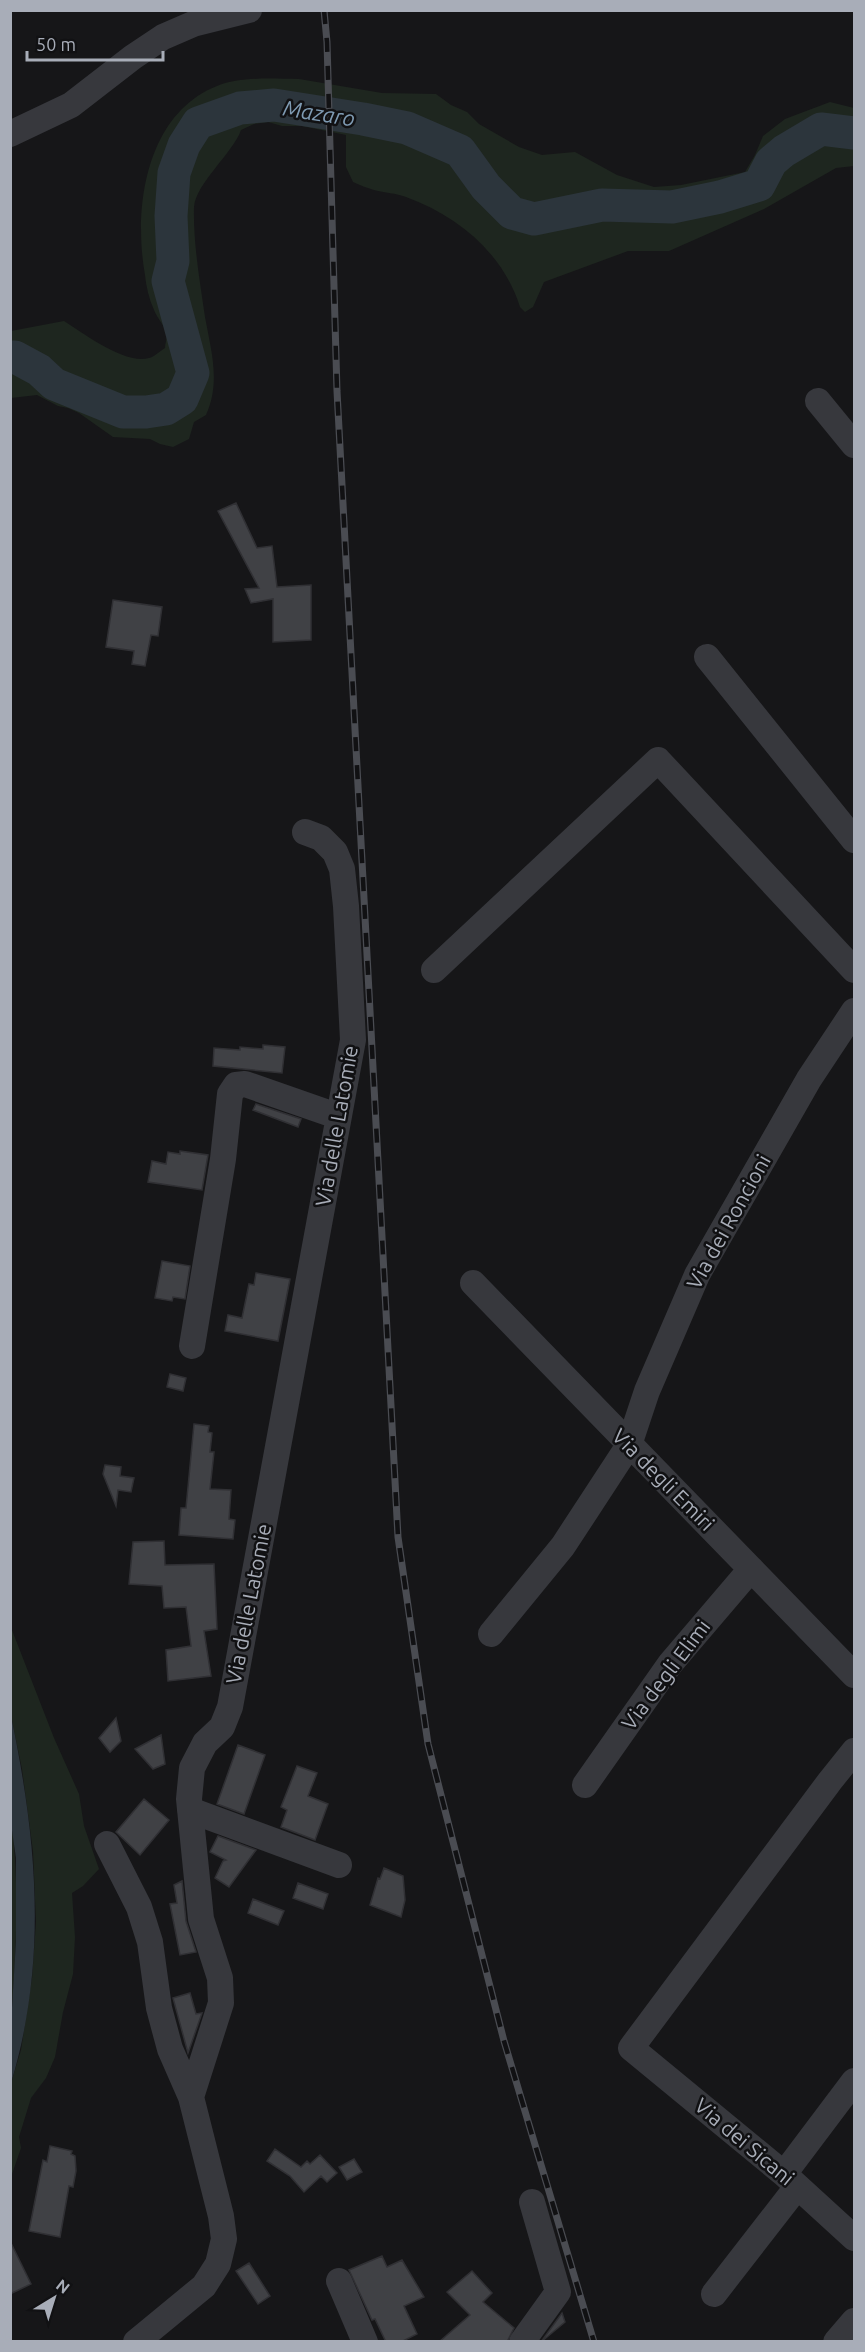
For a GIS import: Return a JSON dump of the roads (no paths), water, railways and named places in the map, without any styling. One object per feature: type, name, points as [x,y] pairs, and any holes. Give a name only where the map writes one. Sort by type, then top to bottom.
[{"type":"street","points":[[10,134],[71,105],[133,57],[163,38],[193,24],[249,10]]},
{"type":"street","points":[[818,401],[855,445]]},
{"type":"street","points":[[707,657],[855,840]]},
{"type":"street","points":[[434,970],[658,760],[855,970]]},
{"type":"street","name":"Via delle Latomie","points":[[191,2097],[221,2003],[220,1978],[201,1919],[190,1810],[192,1768],[204,1743],[222,1727],[230,1707],[352,1040],[347,917],[342,868],[335,852],[321,838],[305,832]]},
{"type":"street","name":"Via dei Roncioni","points":[[491,1634],[563,1545],[629,1445],[647,1391],[697,1275],[809,1079],[855,1011]]},
{"type":"street","points":[[192,1346],[223,1159],[230,1094],[236,1085],[245,1084],[337,1116]]},
{"type":"street","name":"Via degli Emiri","points":[[473,1283],[855,1676]]},
{"type":"street","name":"Via degli Elimi","points":[[585,1785],[670,1664],[751,1569]]},
{"type":"street","name":"Via dei Sicani","points":[[855,1751],[830,1781],[631,2048],[855,2238]]},
{"type":"street","points":[[190,1810],[339,1865]]},
{"type":"street","points":[[107,1844],[139,1907],[150,1942],[159,2008],[170,2049],[191,2097],[221,2216],[224,2239],[218,2264],[204,2286],[136,2342]]},
{"type":"street","points":[[714,2294],[855,2081]]},
{"type":"street","points":[[522,2342],[558,2292],[532,2202]]},
{"type":"street","points":[[339,2282],[365,2342]]},
{"type":"street","points":[[836,2342],[855,2322]]},
{"type":"waterway","name":"Mazaro","points":[[10,357],[15,357],[39,370],[54,384],[123,412],[166,409],[182,399],[193,373],[168,281],[173,261],[171,216],[174,173],[184,145],[198,123],[240,108],[274,105],[407,128],[460,151],[486,187],[512,213],[534,219],[602,205],[672,207],[720,197],[759,185],[771,162],[784,151],[821,129],[854,133]]},
{"type":"railway","points":[[324,10],[327,42],[337,391],[398,1537],[428,1744],[504,2041],[594,2342]]}]
